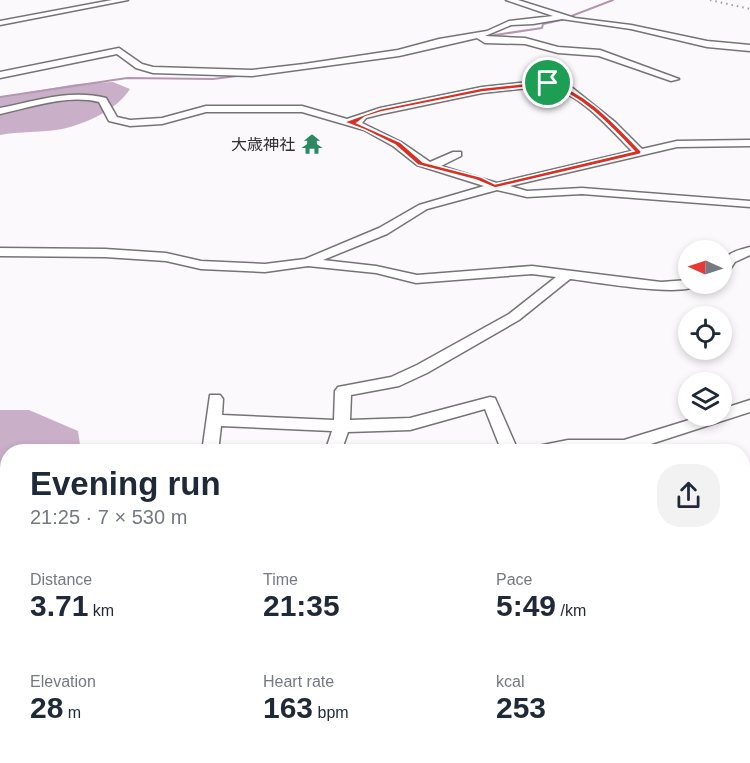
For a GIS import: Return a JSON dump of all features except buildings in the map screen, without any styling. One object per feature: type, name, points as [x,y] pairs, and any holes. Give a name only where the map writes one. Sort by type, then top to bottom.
[{"type":"street","points":[[0,23],[124,0]]},
{"type":"street","points":[[510,0],[567,18],[631,27],[707,44],[750,48]]},
{"type":"street","points":[[481,38],[509,23],[567,18]]},
{"type":"street","points":[[0,75],[119,51],[139,66],[153,70],[252,73],[399,53],[440,42],[481,38],[525,41],[558,50],[600,53],[674,79]]},
{"type":"street","points":[[347,122],[358,121],[363,116],[380,111],[482,90],[548,83],[567,88],[611,124],[639,152]]},
{"type":"street","points":[[0,111],[72,97],[94,97],[103,100],[113,119],[130,123],[162,121],[207,108],[302,109],[368,129],[397,144],[421,163],[527,194],[582,191],[750,204]]},
{"type":"street","points":[[0,252],[166,257],[201,265],[265,268],[308,262],[383,231],[423,207],[495,186],[677,144],[750,143]]},
{"type":"street","points":[[431,166],[457,154]]},
{"type":"street","points":[[732,258],[750,251]]},
{"type":"street","points":[[308,262],[399,272],[416,279],[532,270],[661,286],[678,285]]},
{"type":"street","points":[[336,444],[342,426],[343,391],[394,382],[422,369],[514,317],[566,275]]},
{"type":"street","points":[[211,444],[215,399]]},
{"type":"street","points":[[214,420],[342,426],[410,424],[490,402],[507,444]]},
{"type":"street","points":[[630,444],[750,406]]},
{"type":"shaded area","points":[[113,82],[130,89],[109,110],[90,120],[62,129],[0,135],[0,97],[77,84]]},
{"type":"shaded area","points":[[0,410],[29,410],[78,431],[80,444],[0,444]]},
{"type":"waterway","points":[[469,39],[542,28],[543,24],[561,20],[613,0]]},
{"type":"waterway","points":[[286,71],[328,66]]},
{"type":"waterway","points":[[0,97],[127,78],[213,79],[245,75]]},
{"type":"railway","points":[[710,0],[750,9]]},
{"type":"place","name":"大歳神社","points":[[312,144]]},
{"type":"route","points":[[548,83],[567,88],[611,124],[639,152],[495,186],[421,163],[397,144],[368,129],[347,122],[358,121],[363,116],[380,111],[482,90],[548,83]]}]
